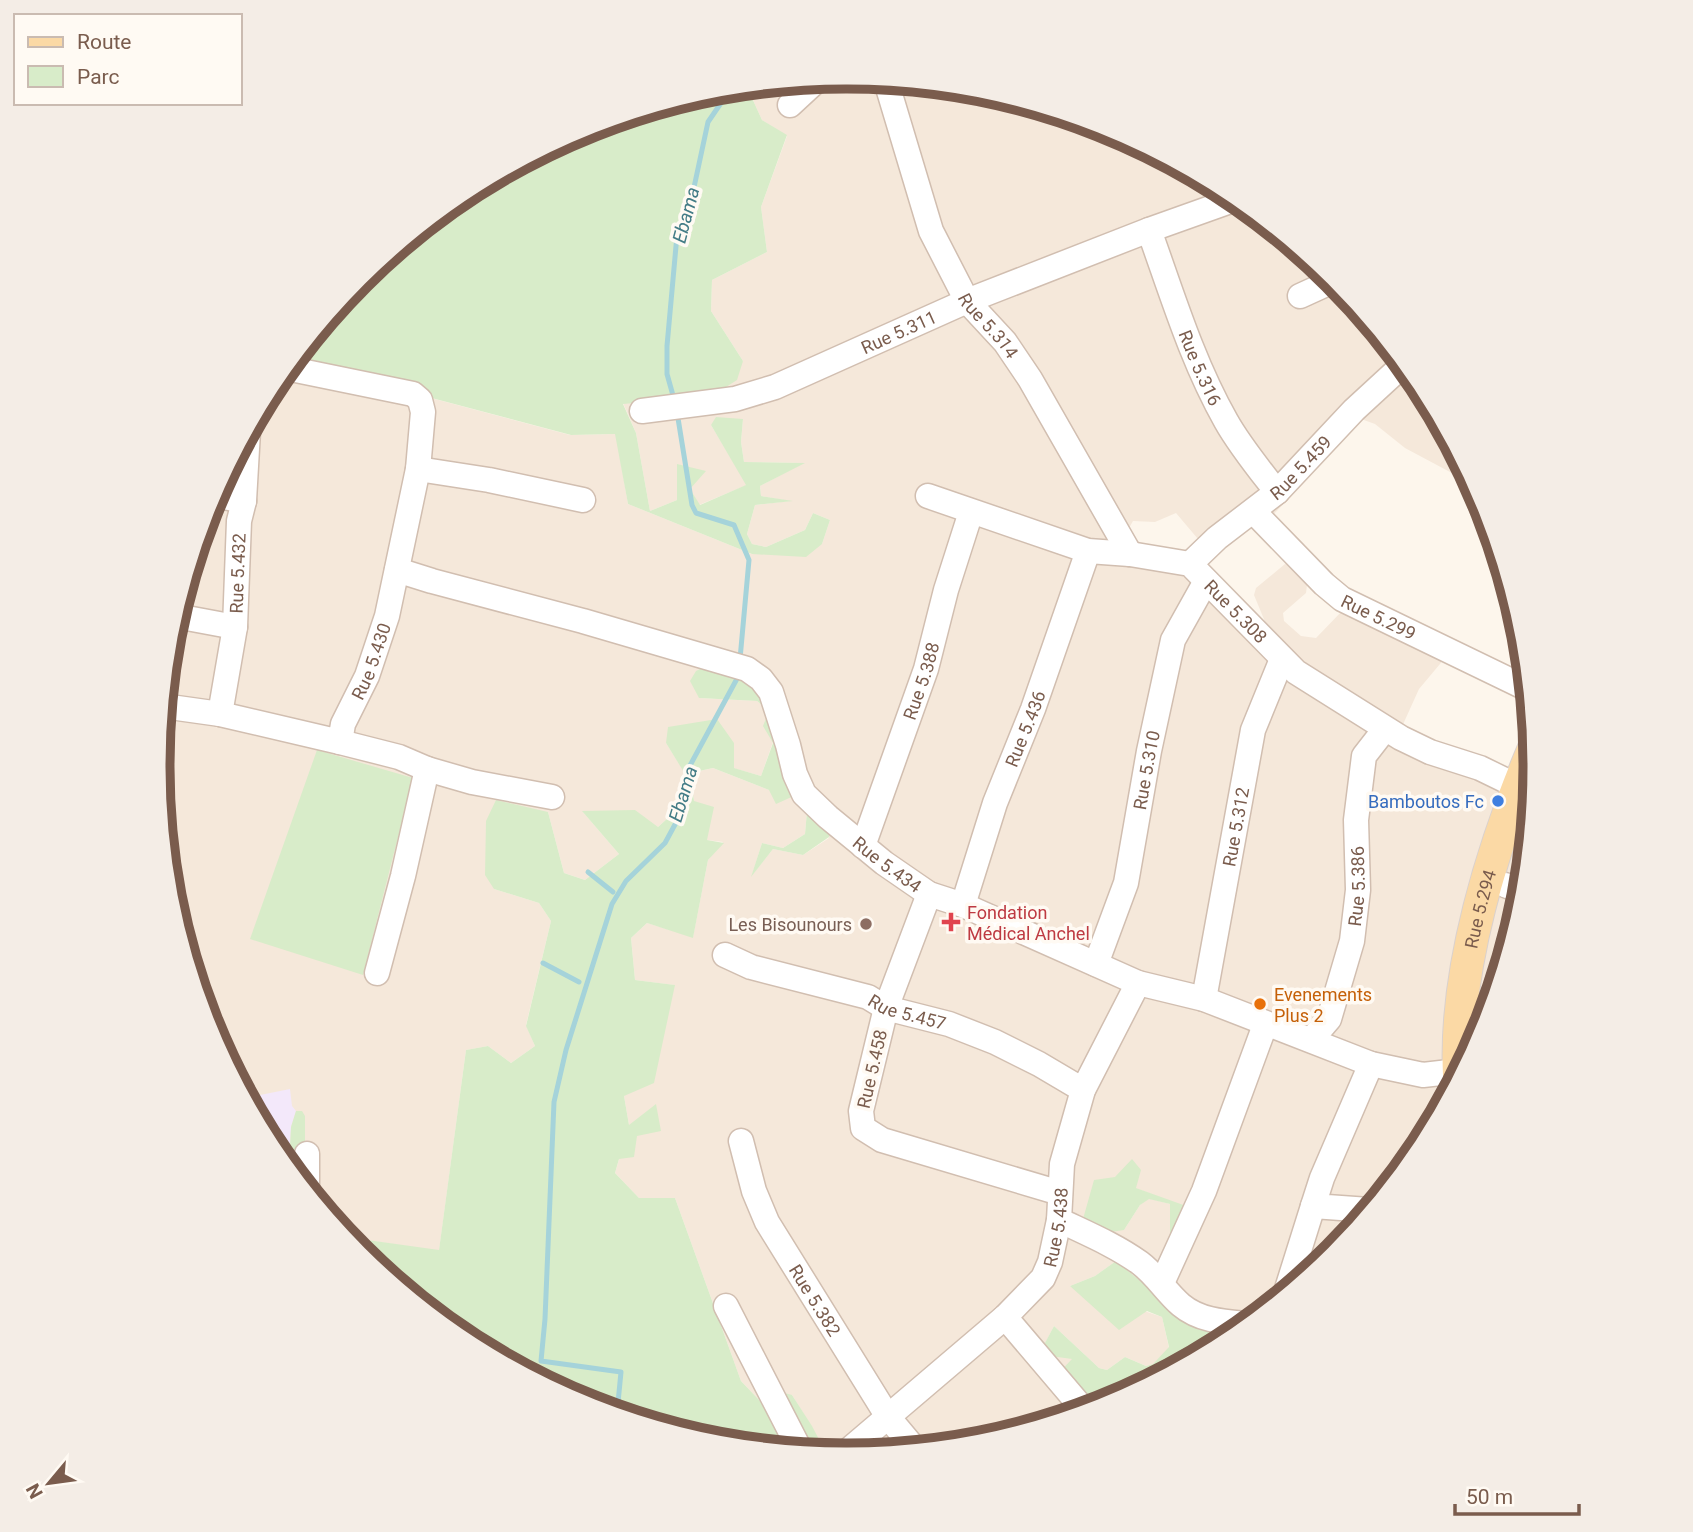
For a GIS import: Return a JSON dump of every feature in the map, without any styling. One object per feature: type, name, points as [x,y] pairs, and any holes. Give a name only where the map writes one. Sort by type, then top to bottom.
[{"type":"main road","name":"Rue 5.294","points":[[1464,1042],[1463,986],[1486,883],[1522,805]]},
{"type":"main road","name":"Rue 5.294","points":[[1470,1029],[1477,990],[1509,903]]},
{"type":"street","points":[[790,105],[805,91]]},
{"type":"street","name":"Rue 5.314","points":[[889,91],[931,231],[967,301],[1005,342],[1030,379],[1130,554]]},
{"type":"street","name":"Rue 5.311","points":[[642,411],[735,399],[775,387],[967,301],[1223,204]]},
{"type":"street","name":"Rue 5.316","points":[[1149,230],[1187,338],[1212,396],[1245,452],[1277,492]]},
{"type":"street","points":[[1300,296],[1323,285]]},
{"type":"street","name":"Rue 5.430","points":[[298,370],[413,394],[420,400],[423,412],[418,469],[387,616],[367,676],[343,724],[340,742]]},
{"type":"street","name":"Rue 5.459","points":[[1198,573],[1217,538],[1277,492],[1354,410],[1396,372]]},
{"type":"street","name":"Rue 5.432","points":[[220,714],[235,626],[239,521],[244,501],[247,454]]},
{"type":"street","points":[[418,469],[489,480],[583,500]]},
{"type":"street","name":"Rue 5.308","points":[[928,496],[1088,551],[1130,554],[1198,573],[1296,672],[1385,729],[1430,752],[1480,768],[1522,797]]},
{"type":"street","points":[[226,497],[244,501]]},
{"type":"street","name":"Rue 5.299","points":[[1252,511],[1342,599],[1518,684]]},
{"type":"street","name":"Rue 5.388","points":[[863,846],[926,669],[946,590],[971,512]]},
{"type":"street","name":"Rue 5.436","points":[[963,905],[995,803],[1033,709],[1088,551]]},
{"type":"street","name":"Rue 5.434","points":[[397,570],[743,668],[761,679],[771,692],[794,774],[804,794],[863,846],[929,894],[963,905],[1138,983],[1204,999],[1265,1025],[1371,1064],[1423,1075],[1451,1068]]},
{"type":"street","name":"Rue 5.310","points":[[1096,964],[1126,883],[1149,751],[1173,640],[1198,573]]},
{"type":"street","points":[[187,618],[235,626]]},
{"type":"street","name":"Rue 5.312","points":[[1204,999],[1253,730],[1282,659]]},
{"type":"street","points":[[173,707],[220,714],[340,742],[400,757],[427,769],[472,782],[552,797]]},
{"type":"street","name":"Rue 5.386","points":[[1311,1040],[1329,1019],[1352,942],[1358,890],[1356,820],[1364,756],[1385,729]]},
{"type":"street","points":[[377,973],[403,876],[427,769]]},
{"type":"street","name":"Rue 5.458","points":[[929,894],[886,1008],[861,1111],[863,1128],[881,1140],[1060,1193]]},
{"type":"street","name":"Rue 5.457","points":[[725,955],[751,967],[869,998],[886,1008],[949,1024],[995,1042],[1083,1090]]},
{"type":"street","name":"Rue 5.438","points":[[858,1442],[1005,1317],[1036,1287],[1047,1269],[1059,1220],[1062,1164],[1083,1090],[1138,983]]},
{"type":"street","points":[[1162,1283],[1203,1191],[1265,1025]]},
{"type":"street","points":[[1291,1277],[1322,1178],[1371,1064]]},
{"type":"street","name":"Rue 5.382","points":[[741,1141],[754,1191],[767,1222],[888,1417],[907,1440]]},
{"type":"street","points":[[307,1154],[307,1174]]},
{"type":"street","points":[[1313,1206],[1357,1209]]},
{"type":"street","points":[[1059,1220],[1125,1253],[1162,1283],[1181,1305],[1198,1316],[1231,1323]]},
{"type":"street","points":[[726,1306],[795,1440]]},
{"type":"street","points":[[1005,1317],[1077,1402]]},
{"type":"shaded area","points":[[846,89],[935,95],[1022,112],[1064,125],[1146,159],[1222,203],[1293,257],[1325,287],[1383,354],[1433,428],[1457,476],[1405,448],[1375,424],[1361,419],[1301,471],[1290,497],[1274,514],[1252,511],[1198,539],[1176,513],[1155,522],[1133,521],[1129,528],[1132,536],[1143,547],[1201,571],[1240,597],[1268,629],[1254,595],[1256,588],[1285,564],[1293,566],[1307,585],[1306,593],[1283,613],[1284,621],[1301,636],[1316,638],[1344,609],[1445,658],[1419,689],[1400,731],[1510,776],[1523,771],[1522,810],[1510,898],[1500,941],[1472,1025],[1433,1104],[1383,1178],[1355,1212],[1293,1275],[1220,1330],[1177,1311],[1116,1261],[1095,1276],[1070,1286],[1162,1317],[1169,1348],[1153,1364],[1146,1366],[1125,1357],[1107,1370],[1099,1368],[1054,1326],[1045,1344],[1025,1344],[1073,1359],[1063,1407],[979,1430],[935,1437],[846,1443],[819,1442],[792,1395],[761,1402],[741,1381],[675,1198],[639,1198],[615,1173],[629,1125],[624,1096],[674,985],[635,980],[631,938],[647,923],[693,937],[708,860],[723,842],[707,840],[694,801],[690,773],[713,768],[769,790],[796,795],[807,811],[805,834],[783,848],[762,843],[752,875],[773,849],[803,855],[829,838],[800,785],[783,704],[742,677],[700,669],[699,698],[757,701],[770,711],[764,726],[773,742],[761,776],[733,768],[734,743],[666,743],[685,773],[669,817],[658,827],[583,812],[619,854],[585,880],[564,873],[548,812],[494,889],[539,903],[551,921],[526,1025],[535,1046],[511,1063],[488,1046],[466,1050],[439,1251],[363,1240],[310,1178],[284,1142],[260,1104],[221,1025],[193,941],[176,854],[171,810],[171,722],[183,634],[193,591],[221,507],[240,467],[260,428],[303,364],[570,435],[616,434],[628,504],[752,554],[822,544],[830,520],[813,513],[805,530],[766,547],[752,544],[747,534],[755,505],[789,501],[761,496],[760,486],[803,463],[744,462],[741,442],[743,419],[711,425],[747,485],[699,505],[677,465],[677,500],[650,511],[636,433],[623,403],[712,396],[743,361],[711,311],[712,280],[767,252],[761,207],[787,136],[762,120],[751,96]],"holes":[[[1135,1188],[1189,1208],[1170,1233],[1170,1204],[1148,1198],[1140,1205],[1124,1230]]]},
{"type":"shaded area","points":[[290,1089],[292,1106],[296,1111],[291,1127],[290,1150],[260,1104],[256,1096]]},
{"type":"green space","points":[[751,96],[762,120],[787,135],[761,207],[767,252],[712,280],[711,311],[743,361],[737,380],[712,396],[623,404],[636,433],[650,511],[677,500],[677,464],[706,471],[690,489],[700,505],[746,485],[711,425],[716,417],[743,419],[741,442],[744,462],[805,463],[760,486],[761,496],[793,501],[755,505],[747,534],[752,544],[766,547],[805,530],[813,513],[830,520],[822,544],[806,557],[752,554],[628,504],[615,434],[571,435],[303,364],[338,320],[400,257],[471,203],[508,180],[547,159],[629,125],[671,112]]},
{"type":"green space","points":[[700,669],[757,682],[781,700],[800,785],[830,834],[803,855],[773,849],[751,877],[762,843],[783,848],[805,834],[807,811],[796,795],[776,804],[769,790],[713,768],[690,773],[694,801],[714,807],[707,840],[724,843],[708,860],[693,938],[647,923],[631,938],[635,980],[675,985],[654,1083],[624,1096],[629,1125],[656,1104],[661,1131],[637,1136],[634,1157],[619,1159],[615,1173],[639,1198],[675,1198],[741,1381],[761,1402],[777,1391],[792,1395],[820,1442],[758,1437],[671,1420],[629,1407],[547,1373],[471,1329],[435,1303],[400,1275],[363,1239],[439,1250],[466,1050],[488,1046],[511,1063],[535,1046],[526,1026],[551,921],[539,903],[494,889],[485,875],[486,821],[496,800],[548,812],[564,873],[585,880],[619,854],[582,811],[635,810],[658,827],[669,817],[685,774],[666,743],[668,727],[717,719],[734,743],[734,768],[761,776],[773,743],[763,726],[769,711],[757,701],[699,698],[690,681]]},
{"type":"green space","points":[[317,750],[413,778],[363,975],[250,939]]},
{"type":"green space","points":[[296,1111],[302,1111],[305,1116],[305,1171],[290,1150],[291,1127]]},
{"type":"green space","points":[[1132,1159],[1141,1170],[1136,1188],[1189,1207],[1174,1233],[1170,1234],[1170,1204],[1149,1199],[1140,1205],[1124,1230],[1098,1234],[1083,1219],[1094,1180],[1115,1177]]},
{"type":"green space","points":[[1116,1261],[1177,1311],[1220,1330],[1146,1373],[1063,1407],[1053,1379],[1072,1359],[1036,1354],[1028,1330],[1045,1343],[1054,1326],[1099,1368],[1107,1370],[1125,1357],[1146,1366],[1153,1364],[1169,1347],[1162,1317],[1147,1311],[1119,1330],[1070,1286],[1095,1276]]},
{"type":"waterway","name":"Ebama","points":[[674,399],[667,374],[667,346],[677,235],[693,192],[708,122],[721,101]]},
{"type":"waterway","name":"Ebama","points":[[677,412],[692,505],[696,513],[734,525],[749,560],[740,659]]},
{"type":"waterway","name":"Ebama","points":[[618,1403],[621,1372],[541,1361],[554,1102],[566,1050],[612,904],[626,881],[665,843],[678,819],[687,771],[739,675]]},
{"type":"waterway","points":[[588,872],[613,892]]},
{"type":"waterway","points":[[543,963],[579,982]]},
{"type":"place","name":"Bamboutos Fc","points":[[1498,801]]},
{"type":"place","name":"Fondation Médical Anchel","points":[[951,922]]},
{"type":"place","name":"Les Bisounours","points":[[866,924]]},
{"type":"place","name":"Evenements Plus 2","points":[[1260,1004]]}]
